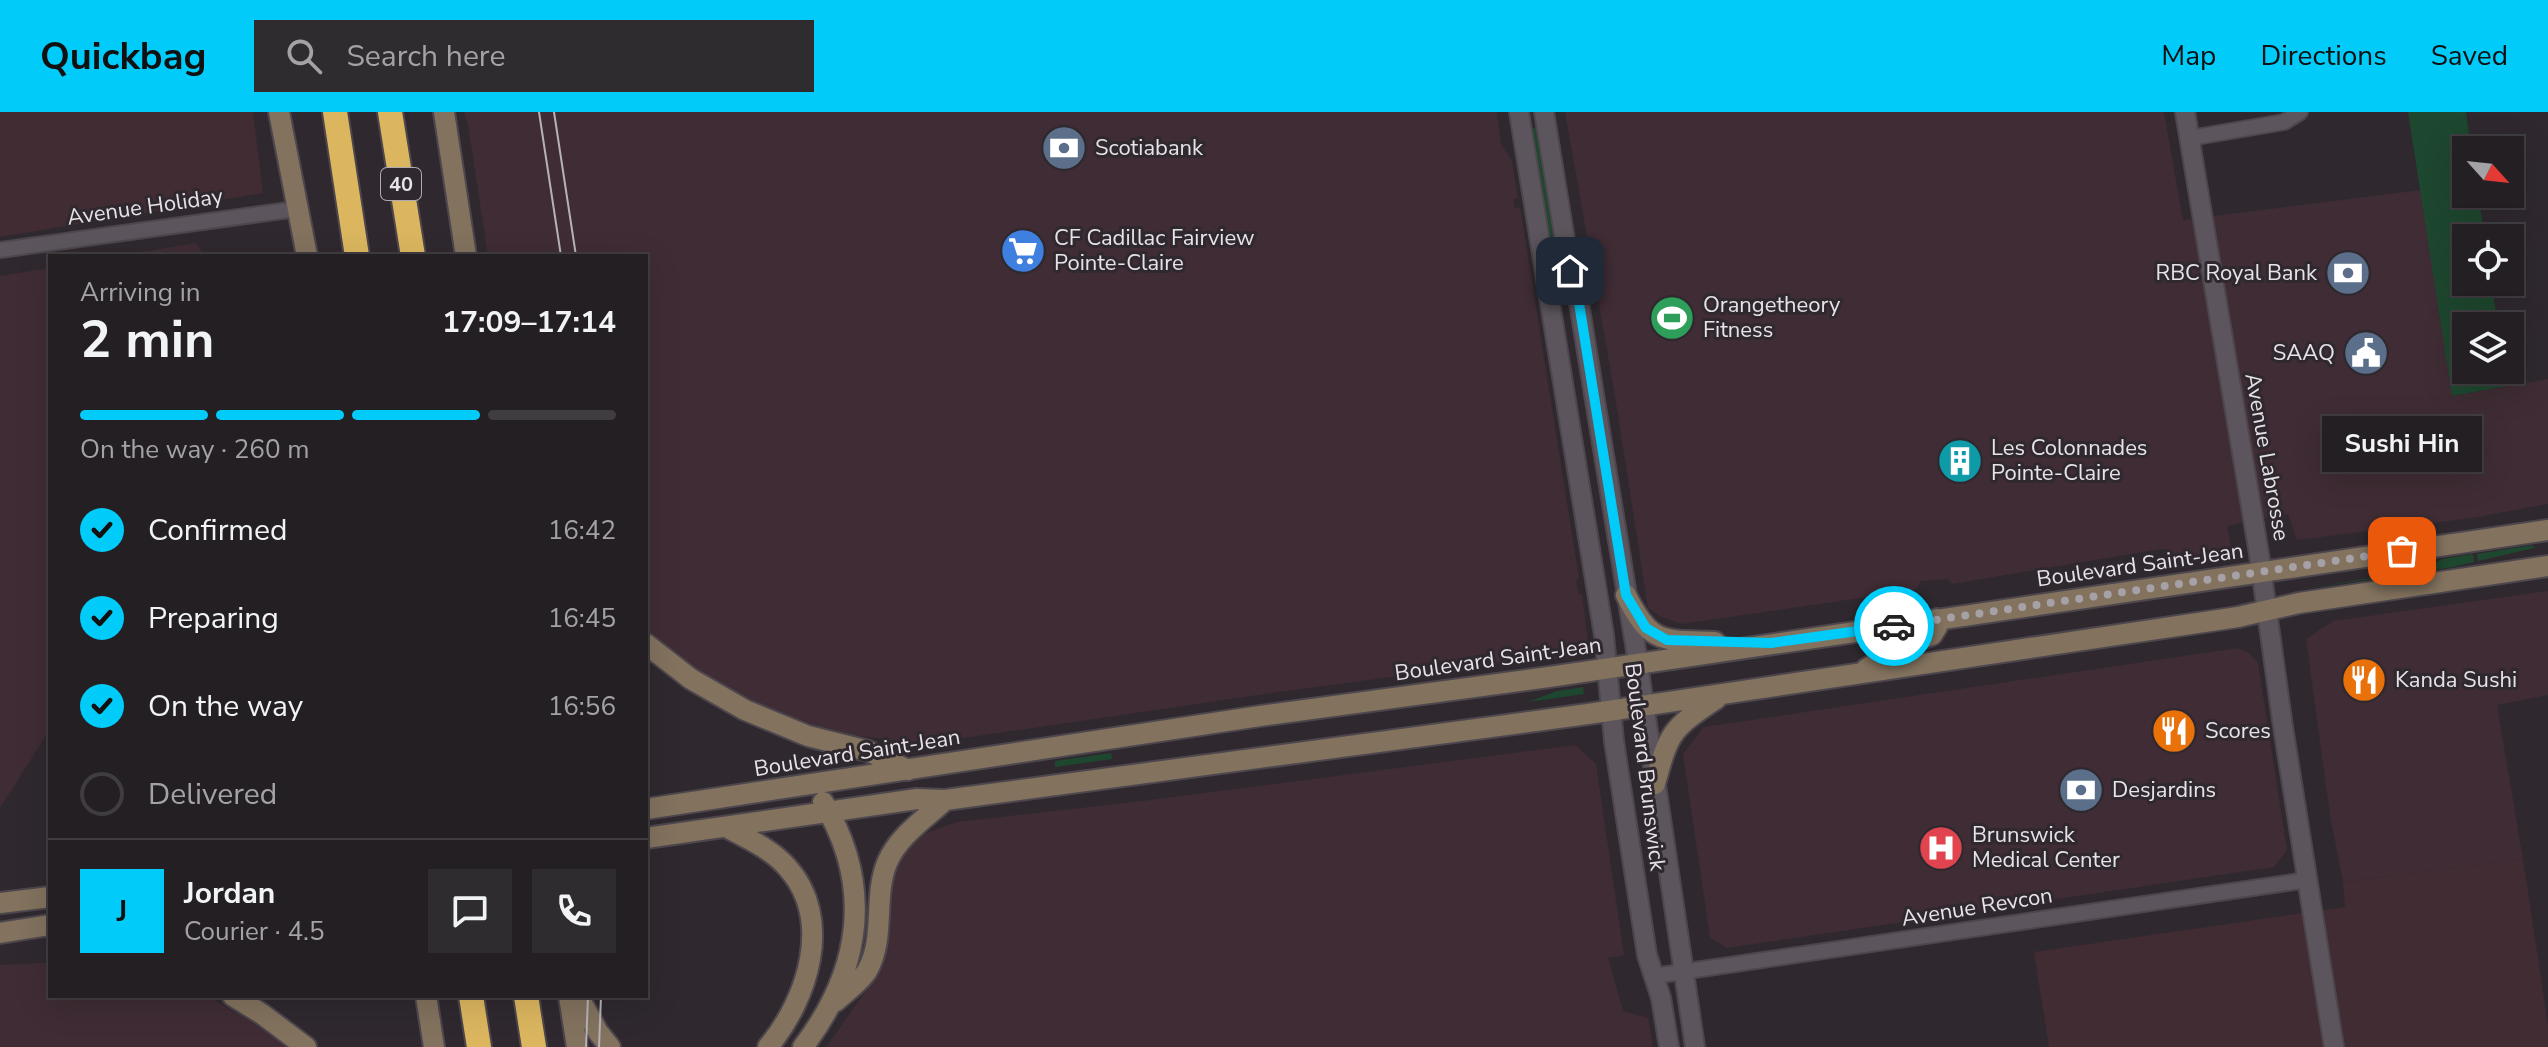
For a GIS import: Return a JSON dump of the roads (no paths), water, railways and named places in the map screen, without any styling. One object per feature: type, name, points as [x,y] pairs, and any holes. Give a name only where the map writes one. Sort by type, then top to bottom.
[{"type":"highway","name":"40","points":[[335,112],[357,254]]},
{"type":"highway","name":"40","points":[[390,112],[413,254]]},
{"type":"highway","points":[[471,998],[479,1047]]},
{"type":"highway","points":[[526,998],[534,1047]]},
{"type":"main road","points":[[279,112],[307,254]]},
{"type":"main road","points":[[444,112],[466,254]]},
{"type":"main road","points":[[295,254],[296,209]]},
{"type":"main road","name":"Boulevard Saint-Jean","points":[[648,809],[1260,716],[1637,664],[2548,530]]},
{"type":"main road","points":[[648,838],[917,799],[945,800],[1723,695],[2238,617],[2299,603],[2548,566]]},
{"type":"main road","points":[[1626,595],[1646,628],[1667,640],[1771,643]]},
{"type":"main road","points":[[1855,675],[1911,642],[1929,637],[1937,627],[1937,619]]},
{"type":"main road","points":[[648,646],[691,679],[745,710],[808,736],[868,751],[908,770]]},
{"type":"main road","points":[[1655,784],[1672,733],[1682,722],[1723,695]]},
{"type":"main road","points":[[803,1047],[830,1007],[850,956],[855,896],[850,862],[829,811],[813,785]]},
{"type":"main road","points":[[830,1007],[865,974],[870,963],[879,925],[883,874],[893,851],[910,830],[945,800]]},
{"type":"main road","points":[[726,827],[781,861],[798,882],[810,910],[812,944],[804,983],[789,1018],[768,1047]]},
{"type":"main road","points":[[0,903],[48,897]]},
{"type":"main road","points":[[6,932],[48,925]]},
{"type":"main road","points":[[6,932],[48,940]]},
{"type":"main road","points":[[236,998],[306,1047]]},
{"type":"main road","points":[[426,998],[434,1047]]},
{"type":"main road","points":[[569,998],[577,1047]]},
{"type":"main road","points":[[579,998],[610,1047]]},
{"type":"street","name":"Boulevard Brunswick","points":[[1519,112],[1608,667],[1614,741],[1647,955],[1661,998],[1669,1047]]},
{"type":"street","name":"Boulevard Brunswick","points":[[1544,112],[1570,271],[1578,297],[1695,1047]]},
{"type":"street","name":"Avenue Labrosse","points":[[2185,112],[2262,572],[2334,1047]]},
{"type":"street","points":[[2190,138],[2284,122],[2300,112]]},
{"type":"street","name":"Avenue Holiday","points":[[0,250],[296,209]]},
{"type":"street","name":"Avenue Revcon","points":[[1654,976],[2307,880]]},
{"type":"tram line","points":[[539,112],[561,254]]},
{"type":"tram line","points":[[554,112],[576,254]]},
{"type":"tram line","points":[[586,1047],[588,998]]},
{"type":"tram line","points":[[599,1047],[601,998]]},
{"type":"place","name":"Scotiabank","points":[[1064,148]]},
{"type":"place","name":"CF Cadillac Fairview Pointe-Claire","points":[[1023,251]]},
{"type":"place","name":"RBC Royal Bank","points":[[2348,273]]},
{"type":"place","name":"Orangetheory Fitness","points":[[1672,318]]},
{"type":"place","name":"SAAQ","points":[[2366,353]]},
{"type":"place","name":"Les Colonnades Pointe-Claire","points":[[1960,461]]},
{"type":"place","name":"Sushi Hin","points":[[2402,551]]},
{"type":"place","name":"Kanda Sushi","points":[[2364,680]]},
{"type":"place","name":"Scores","points":[[2174,731]]},
{"type":"place","name":"Desjardins","points":[[2081,790]]},
{"type":"place","name":"Brunswick Medical Center","points":[[1941,848]]}]
